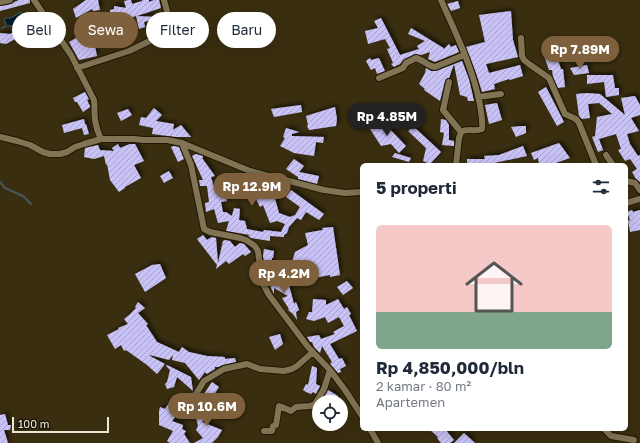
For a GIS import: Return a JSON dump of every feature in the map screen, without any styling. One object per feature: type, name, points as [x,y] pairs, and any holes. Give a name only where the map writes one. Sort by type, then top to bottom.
[{"type":"street","points":[[0,2],[10,0]]},
{"type":"street","points":[[34,0],[71,55],[94,100],[95,123],[101,140]]},
{"type":"street","points":[[77,68],[129,51],[160,36],[169,23],[168,11],[164,0]]},
{"type":"street","points":[[441,0],[454,29],[476,87],[482,115],[482,129],[465,130],[461,132]]},
{"type":"street","points":[[521,38],[523,58],[549,78],[565,114],[576,119],[579,123],[595,163]]},
{"type":"street","points":[[379,78],[403,68],[406,63],[416,58],[432,67],[435,67],[464,55]]},
{"type":"street","points":[[449,82],[443,110],[461,132]]},
{"type":"street","points":[[478,97],[501,94]]},
{"type":"street","points":[[456,163],[461,132]]},
{"type":"street","points":[[0,137],[30,145],[50,154],[60,154],[75,147],[101,140],[167,140],[182,143],[257,172],[324,190],[345,193],[360,192]]},
{"type":"street","points":[[182,143],[190,165],[204,229],[210,232],[240,238],[255,246],[258,251],[262,282],[269,295],[308,347],[330,370],[360,413]]},
{"type":"street","points":[[606,155],[612,163]]},
{"type":"street","points":[[628,181],[635,183],[640,190]]},
{"type":"street","points":[[628,202],[640,199]]},
{"type":"street","points":[[185,409],[190,398],[196,394],[205,380],[224,369],[246,364],[260,369],[284,371],[297,366],[313,352]]},
{"type":"street","points":[[264,431],[271,432],[273,426],[276,425],[279,406],[282,406],[290,412],[296,407],[315,404],[324,391],[330,370]]},
{"type":"street","points":[[371,431],[378,443]]},
{"type":"street","points":[[606,431],[611,436],[634,440]]},
{"type":"water","points":[[12,17],[12,26],[1,29],[2,27],[5,27],[5,18]]},
{"type":"building","points":[[19,0],[30,0],[30,3],[0,11],[0,6],[11,4]]},
{"type":"building","points":[[86,0],[98,0],[100,10],[93,11],[92,9],[87,12],[74,12],[73,9]]},
{"type":"building","points":[[131,0],[132,4],[142,0],[149,0],[149,2],[159,0],[161,8],[138,16],[138,12],[110,12],[110,10],[114,9],[114,6],[126,8],[124,1]]},
{"type":"building","points":[[458,1],[460,8],[451,11],[447,4]]},
{"type":"building","points":[[511,11],[513,40],[518,57],[486,64],[489,73],[520,65],[523,76],[494,84],[495,89],[482,92],[466,47],[485,42],[479,15]]},
{"type":"building","points":[[138,16],[146,16],[146,21],[144,22],[145,27],[139,29]]},
{"type":"building","points":[[381,18],[400,55],[419,49],[417,46],[425,41],[408,34],[411,28],[445,49],[449,44],[451,47],[456,45],[459,52],[435,62],[428,59],[430,52],[421,55],[415,54],[404,59],[400,64],[394,67],[391,64],[393,63],[387,49],[390,48],[385,39],[368,44],[365,31],[378,28],[374,21]]},
{"type":"building","points":[[0,33],[12,33],[12,41],[6,44],[0,43]]},
{"type":"building","points":[[74,39],[74,48],[95,48],[97,56],[79,60],[69,42]]},
{"type":"building","points":[[554,48],[561,69],[563,69],[565,87],[558,88],[553,77],[552,70],[549,70],[542,50]]},
{"type":"building","points":[[370,58],[371,60],[379,58],[385,71],[377,74],[375,68],[371,70],[366,61]]},
{"type":"building","points":[[462,61],[469,79],[474,101],[468,101],[467,97],[460,95],[454,64]]},
{"type":"building","points":[[454,64],[449,78],[445,81],[440,101],[424,90],[425,89],[419,84],[426,68],[431,71],[436,71]]},
{"type":"building","points":[[587,65],[589,73],[574,75],[570,68]]},
{"type":"building","points":[[587,75],[613,75],[615,88],[619,88],[619,95],[606,97],[604,82],[587,84]]},
{"type":"building","points":[[546,87],[564,122],[557,126],[538,92]]},
{"type":"building","points":[[85,92],[89,99],[87,100],[90,107],[83,112],[73,98]]},
{"type":"building","points":[[576,94],[600,94],[625,115],[621,98],[635,96],[640,105],[640,115],[631,118],[639,131],[627,134],[630,144],[638,156],[640,155],[640,182],[636,179],[632,172],[637,169],[630,159],[625,161],[618,150],[621,149],[616,134],[599,139],[603,150],[598,152],[592,137],[595,136],[597,117],[612,114],[599,103],[588,104],[590,118],[582,119],[579,116]]},
{"type":"building","points":[[497,103],[502,120],[489,124],[485,105]]},
{"type":"building","points":[[301,105],[302,112],[274,117],[271,109]]},
{"type":"building","points":[[335,107],[337,119],[336,126],[309,130],[306,116]]},
{"type":"building","points":[[154,108],[162,115],[156,121],[174,124],[173,130],[181,125],[191,137],[152,134],[153,128],[139,125],[141,117],[146,118]]},
{"type":"building","points":[[128,109],[132,115],[121,121],[117,113]]},
{"type":"building","points":[[84,119],[89,134],[84,135],[82,128],[64,133],[62,125]]},
{"type":"building","points":[[441,119],[446,120],[449,125],[449,140],[454,141],[454,146],[442,145],[444,133],[440,132]]},
{"type":"building","points":[[383,122],[406,146],[399,153],[391,144],[381,146],[370,129],[374,125],[376,129]]},
{"type":"building","points":[[413,126],[441,152],[431,163],[423,161],[426,148],[408,131]]},
{"type":"building","points":[[526,126],[526,133],[516,137],[511,127]]},
{"type":"building","points":[[286,128],[299,132],[292,134],[292,136],[324,137],[323,143],[316,142],[314,156],[294,153],[280,146],[285,138],[283,137]]},
{"type":"building","points":[[559,143],[570,158],[556,163],[539,163],[538,158],[534,160],[531,153]]},
{"type":"building","points":[[118,144],[120,148],[130,144],[135,144],[144,161],[134,165],[141,178],[119,192],[110,180],[104,156],[94,159],[84,157],[85,148],[98,145],[100,150],[114,151],[112,148]]},
{"type":"building","points":[[523,146],[527,156],[494,163],[467,163],[467,159],[485,159],[484,156],[499,155]]},
{"type":"building","points":[[171,147],[179,147],[184,159],[178,162]]},
{"type":"building","points":[[395,153],[411,158],[409,162],[392,157]]},
{"type":"building","points":[[196,154],[203,156],[202,158],[215,176],[211,177],[215,190],[219,189],[220,196],[226,195],[227,201],[221,202],[223,212],[226,212],[232,216],[234,208],[240,209],[239,220],[245,221],[247,229],[263,232],[264,230],[281,232],[285,224],[277,221],[270,223],[263,205],[260,207],[256,199],[262,193],[258,187],[270,181],[279,213],[290,217],[295,215],[300,207],[286,197],[291,190],[324,214],[319,220],[306,212],[301,220],[297,218],[289,227],[284,237],[270,236],[270,241],[251,238],[248,236],[250,235],[226,231],[229,221],[218,223],[214,209],[206,212],[205,203],[209,202],[207,186],[200,186],[199,180],[203,180],[192,156]]},
{"type":"building","points":[[294,159],[304,166],[299,172],[319,176],[317,184],[298,179],[298,177],[286,169]]},
{"type":"building","points":[[169,171],[173,178],[164,183],[160,176]]},
{"type":"building","points":[[640,210],[640,230],[630,232],[628,212]]},
{"type":"building","points":[[333,227],[340,275],[314,278],[313,274],[294,278],[292,262],[295,252],[308,245],[305,233],[323,230],[322,228]]},
{"type":"building","points":[[203,235],[207,240],[212,237],[216,238],[218,263],[223,241],[225,240],[230,241],[235,247],[240,243],[244,244],[251,252],[245,256],[243,254],[229,264],[226,261],[216,269],[217,265],[197,239]]},
{"type":"building","points":[[264,249],[274,251],[271,270],[265,270],[263,256]]},
{"type":"building","points":[[160,264],[166,278],[145,292],[135,274],[152,265]]},
{"type":"building","points":[[275,274],[275,279],[283,275],[280,288],[289,285],[294,304],[296,302],[299,310],[296,312],[297,320],[288,310],[289,309],[282,298],[288,296],[274,288],[274,294],[271,288],[269,277]]},
{"type":"building","points":[[347,281],[353,288],[343,295],[337,287]]},
{"type":"building","points":[[313,299],[326,300],[326,305],[338,299],[344,309],[347,307],[351,314],[349,315],[357,331],[330,344],[339,359],[342,358],[346,366],[340,369],[341,372],[338,373],[330,364],[332,362],[322,346],[320,353],[307,337],[319,335],[321,339],[335,334],[333,332],[344,326],[339,317],[328,323],[325,317],[314,321],[306,319],[309,312],[312,312]]},
{"type":"building","points":[[138,302],[145,308],[138,313],[148,324],[146,325],[157,342],[179,352],[182,347],[189,352],[207,356],[225,357],[225,359],[235,358],[236,362],[215,367],[215,369],[207,374],[205,372],[199,380],[185,363],[172,360],[173,355],[169,360],[150,355],[165,364],[157,374],[126,350],[124,351],[121,345],[115,349],[107,335],[128,324],[124,319],[136,308],[135,307]]},
{"type":"building","points":[[280,334],[283,344],[275,350],[269,337]]},
{"type":"building","points":[[167,365],[191,377],[193,391],[177,377],[174,387],[167,389],[165,384],[167,382],[170,370],[166,366]]},
{"type":"building","points":[[312,366],[317,368],[316,384],[320,386],[316,394],[313,392],[311,394],[303,390],[306,384],[308,385]]},
{"type":"building","points":[[212,382],[219,387],[213,396],[228,399],[227,406],[212,403],[202,397]]},
{"type":"building","points":[[328,390],[336,395],[325,395]]},
{"type":"building","points":[[171,400],[181,407],[181,410],[172,421],[183,425],[182,429],[186,431],[184,434],[190,443],[170,443],[167,441],[173,431],[159,425],[160,407],[165,409]]},
{"type":"building","points":[[209,402],[215,410],[202,422],[222,430],[212,443],[194,443],[203,438],[196,430],[198,426],[196,417],[207,414],[202,408]]},
{"type":"building","points":[[5,414],[8,425],[11,425],[10,430],[4,430],[8,443],[0,443],[0,415]]},
{"type":"building","points":[[431,431],[447,431],[454,440],[450,443],[441,443],[437,438],[438,437]]},
{"type":"building","points":[[464,433],[475,443],[454,443]]},
{"type":"waterway","points":[[0,182],[5,188],[23,196],[31,204]]}]
